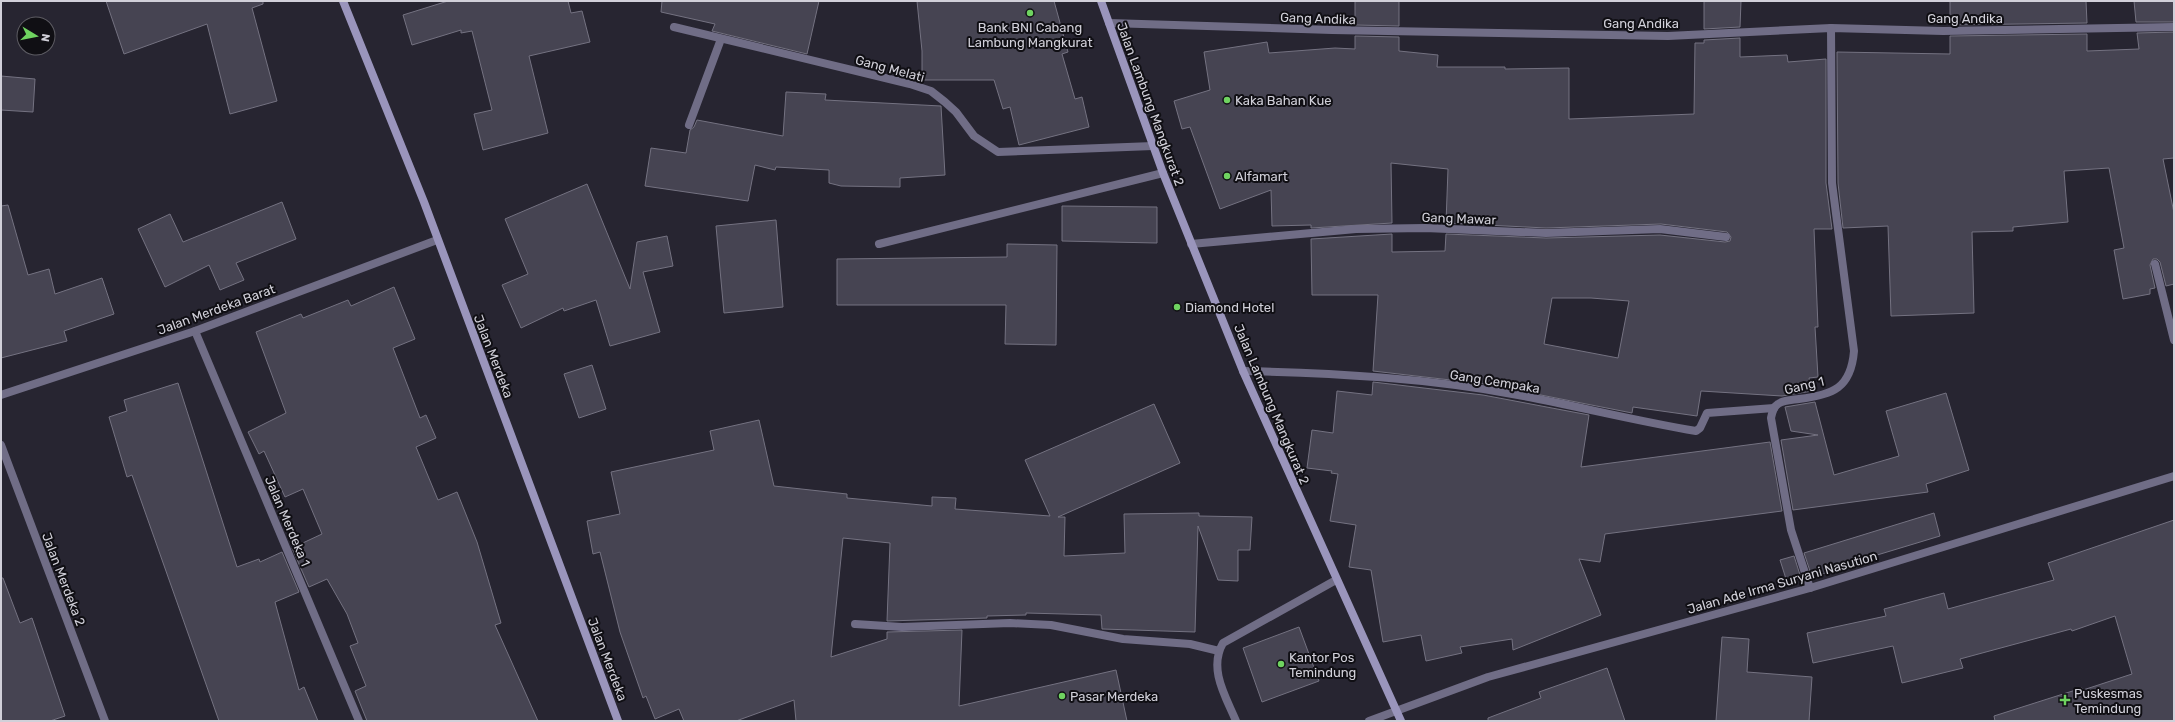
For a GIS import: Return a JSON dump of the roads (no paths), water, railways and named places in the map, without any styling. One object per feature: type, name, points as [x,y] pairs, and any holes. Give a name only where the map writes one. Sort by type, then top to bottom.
[{"type":"street","name":"Jalan Merdeka","points":[[344,1],[424,202],[618,721]]},
{"type":"street","name":"Jalan Lambung Mangkurat 2","points":[[1101,1],[1163,173],[1243,372],[1401,721]]},
{"type":"street","name":"Gang Andika","points":[[1109,23],[1332,30],[1668,36],[1831,28],[1943,31],[2174,27]]},
{"type":"street","name":"Gang Melati","points":[[674,27],[910,84],[931,91],[956,112],[974,136],[998,152],[1153,146]]},
{"type":"street","name":"Gang 1","points":[[1810,588],[1791,530],[1771,418],[1774,408],[1784,401],[1813,397],[1828,393],[1840,386],[1851,372],[1854,351],[1832,183],[1831,28]]},
{"type":"street","points":[[689,125],[721,39]]},
{"type":"street","points":[[879,244],[1163,173]]},
{"type":"street","name":"Gang Mawar","points":[[1191,244],[1356,229],[1425,228],[1546,233],[1660,229],[1726,237]]},
{"type":"street","name":"Jalan Merdeka Barat","points":[[1,395],[195,331],[437,240]]},
{"type":"street","points":[[2155,264],[2174,340]]},
{"type":"street","name":"Jalan Merdeka 1","points":[[195,331],[359,721]]},
{"type":"street","name":"Gang Cempaka","points":[[1243,372],[1330,372],[1427,382],[1517,395],[1696,431],[1700,428],[1707,413],[1729,410],[1774,408]]},
{"type":"street","name":"Jalan Merdeka 2","points":[[1,444],[105,721]]},
{"type":"street","name":"Jalan Ade Irma Suryani Nasution","points":[[1369,721],[1488,677],[1810,588],[2174,476]]},
{"type":"street","points":[[1236,721],[1218,676],[1217,664],[1219,651],[1224,644],[1336,580]]},
{"type":"street","points":[[854,624],[902,627],[1010,623],[1044,625],[1123,639],[1190,644],[1219,651]]},
{"type":"place","name":"Bank BNI Cabang Lambung Mangkurat","points":[[1030,13]]},
{"type":"place","name":"Kaka Bahan Kue","points":[[1227,100]]},
{"type":"place","name":"Alfamart","points":[[1227,176]]},
{"type":"place","name":"Diamond Hotel","points":[[1177,307]]},
{"type":"place","name":"Kantor Pos Temindung","points":[[1281,664]]},
{"type":"place","name":"Pasar Merdeka","points":[[1062,696]]},
{"type":"place","name":"Puskesmas Temindung","points":[[2065,700]]}]
